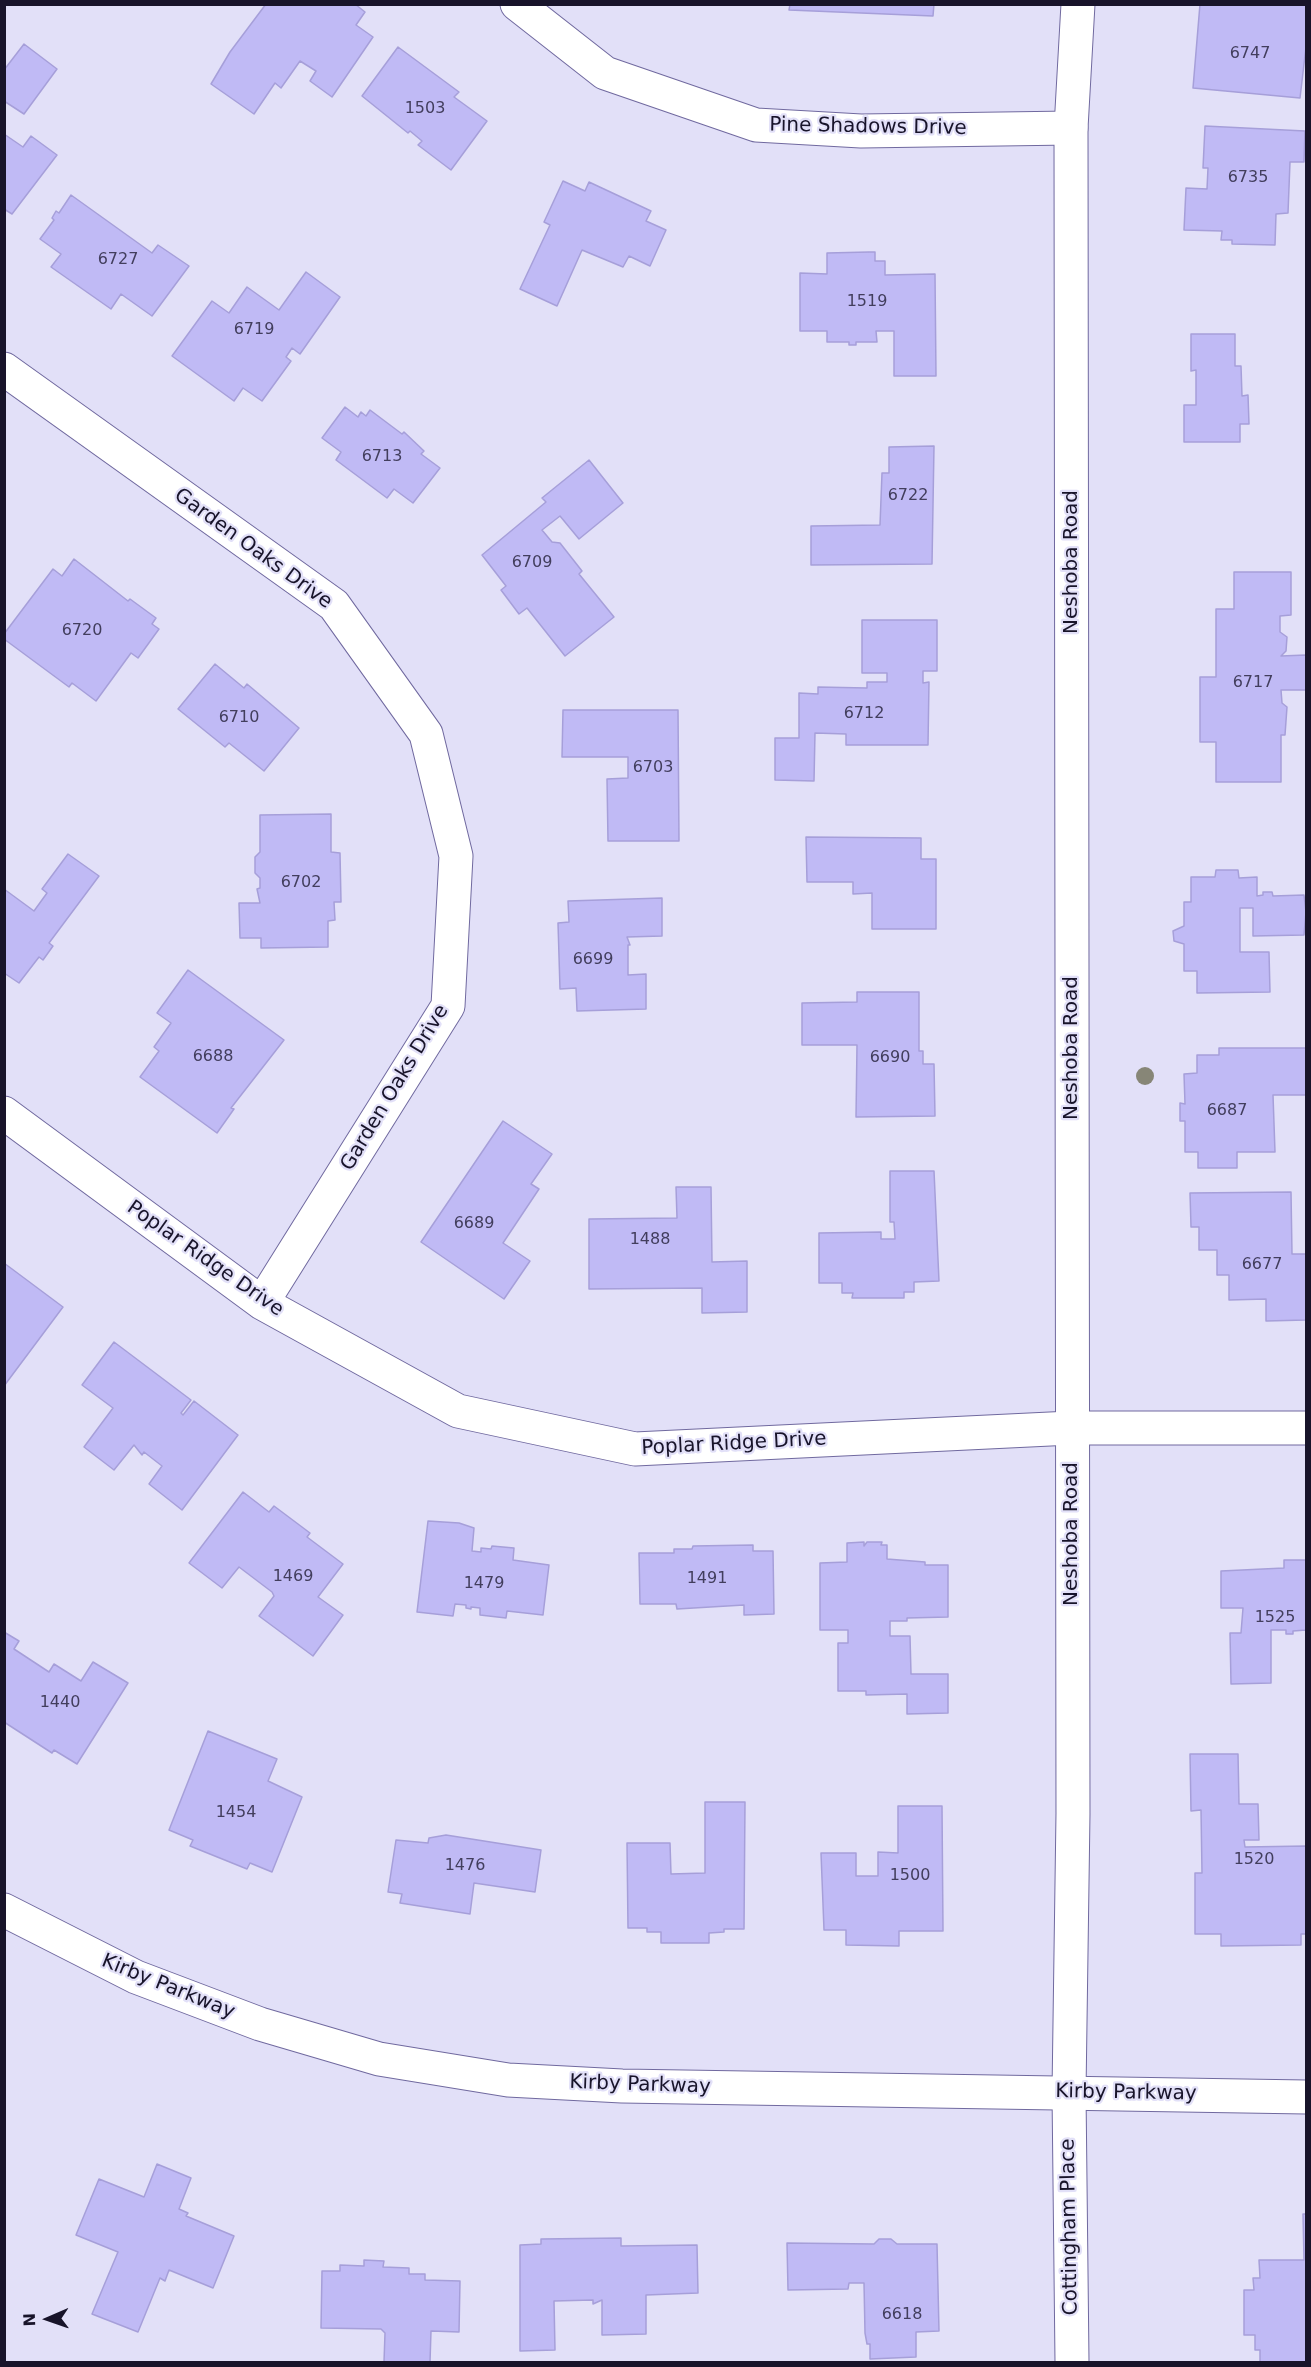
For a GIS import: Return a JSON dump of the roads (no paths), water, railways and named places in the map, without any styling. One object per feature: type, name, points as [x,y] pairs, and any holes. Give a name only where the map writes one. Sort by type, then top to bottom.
[{"type":"street","name":"Pine Shadows Drive","points":[[517,4],[605,73],[756,125],[861,131],[1071,128]]},
{"type":"street","name":"Neshoba Road","points":[[1069,2092],[1073,1813],[1071,128],[1078,4]]},
{"type":"street","name":"Garden Oaks Drive","points":[[4,369],[333,605],[426,734],[456,856],[448,1006],[262,1304]]},
{"type":"street","name":"Poplar Ridge Drive","points":[[4,1113],[262,1304],[458,1411],[635,1449],[1071,1428],[1306,1428]]},
{"type":"street","name":"Kirby Parkway","points":[[4,1910],[136,1977],[260,2024],[390,2061],[508,2080],[599,2085],[1306,2097]]},
{"type":"street","name":"Cottingham Place","points":[[1069,2092],[1072,2362]]}]
